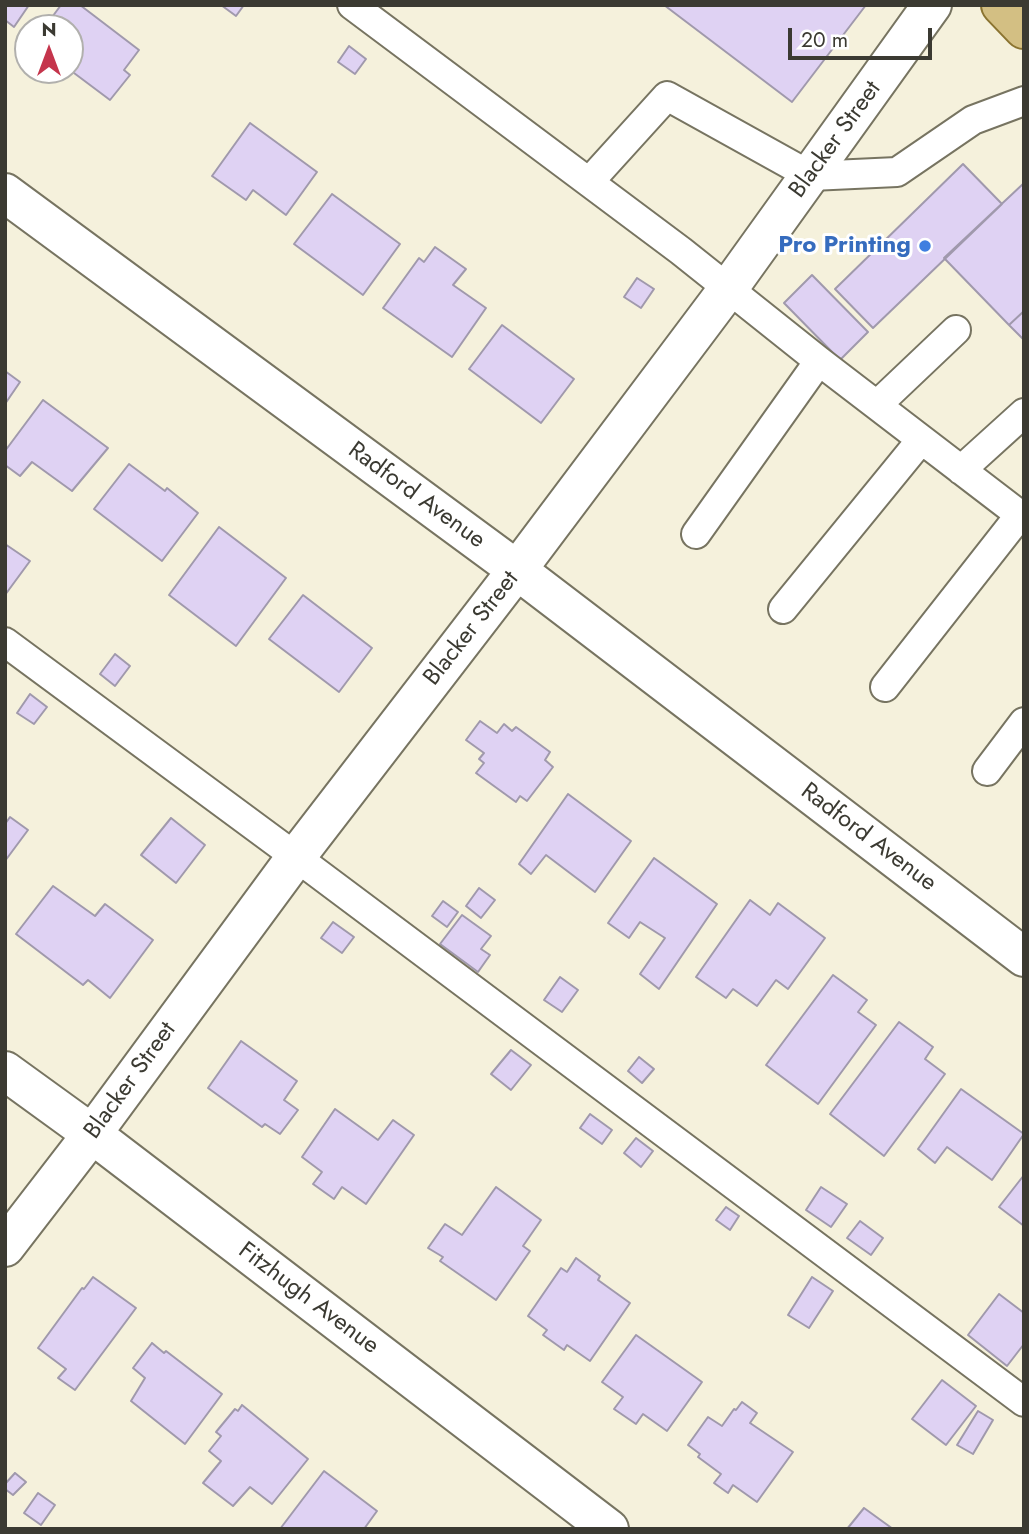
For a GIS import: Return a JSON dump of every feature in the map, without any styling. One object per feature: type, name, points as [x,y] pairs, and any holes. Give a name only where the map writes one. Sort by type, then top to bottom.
[{"type":"main road","points":[[1001,5],[1024,29]]},
{"type":"street","name":"Blacker Street","points":[[5,1247],[92,1134],[296,856],[517,570],[728,289],[932,5]]},
{"type":"street","name":"Radford Avenue","points":[[5,193],[517,570],[1024,957]]},
{"type":"street","name":"Fitzhugh Avenue","points":[[5,1071],[92,1134],[609,1529]]},
{"type":"lane","points":[[352,5],[589,182],[1022,517],[885,687]]},
{"type":"lane","points":[[589,182],[667,96],[811,176],[897,172],[973,120],[1024,101]]},
{"type":"lane","points":[[878,404],[956,330]]},
{"type":"lane","points":[[696,534],[819,361]]},
{"type":"lane","points":[[961,470],[1024,413]]},
{"type":"lane","points":[[783,609],[921,440]]},
{"type":"lane","points":[[5,642],[296,856],[1024,1402]]},
{"type":"lane","points":[[986,771],[1024,722]]},
{"type":"building","points":[[5,5],[29,5],[23,14],[14,14],[14,27],[5,20]]},
{"type":"building","points":[[61,5],[80,5],[139,50],[124,70],[130,75],[110,100],[84,80],[84,14],[54,14]]},
{"type":"building","points":[[221,5],[244,5],[236,16]]},
{"type":"building","points":[[664,5],[866,5],[792,102]]},
{"type":"building","points":[[349,46],[366,59],[355,74],[338,62]]},
{"type":"building","points":[[250,123],[317,172],[286,215],[253,190],[246,200],[212,176]]},
{"type":"building","points":[[963,164],[1002,204],[873,328],[835,289]]},
{"type":"building","points":[[1024,183],[1024,311],[1009,325],[944,258]]},
{"type":"building","points":[[332,194],[400,244],[363,295],[294,244]]},
{"type":"building","points":[[435,247],[466,269],[453,285],[486,308],[452,357],[383,308],[419,258],[424,262]]},
{"type":"building","points":[[812,275],[868,332],[840,360],[784,303]]},
{"type":"building","points":[[637,278],[654,289],[641,308],[624,297]]},
{"type":"building","points":[[1024,311],[1024,340],[1009,325]]},
{"type":"building","points":[[502,325],[574,379],[541,423],[469,369]]},
{"type":"building","points":[[5,371],[20,382],[5,404]]},
{"type":"building","points":[[43,400],[108,448],[72,491],[32,462],[20,476],[5,465],[5,451]]},
{"type":"building","points":[[129,464],[165,491],[167,488],[198,513],[162,561],[94,509]]},
{"type":"building","points":[[219,527],[286,578],[236,646],[169,595]]},
{"type":"building","points":[[5,544],[30,561],[5,595]]},
{"type":"building","points":[[303,595],[372,648],[339,692],[269,639]]},
{"type":"building","points":[[115,654],[130,666],[115,686],[100,674]]},
{"type":"building","points":[[30,694],[47,707],[34,724],[17,713]]},
{"type":"building","points":[[480,721],[497,733],[504,724],[512,731],[516,727],[550,752],[545,760],[553,767],[527,801],[520,796],[516,802],[476,773],[484,763],[479,759],[484,753],[466,740]]},
{"type":"building","points":[[568,794],[631,841],[595,892],[546,855],[531,874],[519,864]]},
{"type":"building","points":[[10,817],[28,830],[5,861],[5,824]]},
{"type":"building","points":[[171,818],[205,845],[176,883],[141,855]]},
{"type":"building","points":[[654,858],[717,904],[659,989],[640,974],[665,938],[640,922],[629,938],[608,923]]},
{"type":"building","points":[[53,886],[95,916],[105,904],[153,940],[110,998],[88,980],[83,985],[16,934]]},
{"type":"building","points":[[479,888],[495,900],[481,918],[466,906]]},
{"type":"building","points":[[750,900],[770,915],[778,903],[825,938],[788,989],[776,980],[757,1006],[733,989],[726,998],[696,977]]},
{"type":"building","points":[[443,901],[458,912],[447,927],[432,916]]},
{"type":"building","points":[[462,915],[491,936],[481,949],[490,955],[478,972],[440,944]]},
{"type":"building","points":[[333,922],[354,937],[342,953],[321,938]]},
{"type":"building","points":[[833,975],[867,1000],[858,1012],[876,1025],[818,1104],[766,1065]]},
{"type":"building","points":[[560,977],[578,990],[562,1012],[544,1000]]},
{"type":"building","points":[[899,1022],[933,1047],[925,1059],[945,1074],[884,1156],[830,1114]]},
{"type":"building","points":[[241,1041],[297,1081],[284,1100],[298,1110],[280,1134],[265,1124],[262,1127],[208,1088]]},
{"type":"building","points":[[511,1050],[531,1065],[511,1090],[491,1074]]},
{"type":"building","points":[[639,1057],[654,1069],[642,1083],[628,1071]]},
{"type":"building","points":[[961,1089],[1024,1134],[992,1180],[947,1147],[935,1163],[918,1149]]},
{"type":"building","points":[[335,1109],[378,1140],[393,1120],[414,1135],[366,1204],[342,1187],[334,1199],[313,1184],[322,1172],[302,1157]]},
{"type":"building","points":[[590,1114],[612,1130],[602,1144],[580,1128]]},
{"type":"building","points":[[636,1138],[653,1151],[641,1167],[624,1153]]},
{"type":"building","points":[[1024,1175],[1024,1226],[999,1207]]},
{"type":"building","points":[[496,1187],[541,1220],[523,1246],[530,1251],[496,1300],[440,1261],[443,1257],[428,1248],[445,1224],[462,1235]]},
{"type":"building","points":[[821,1187],[847,1204],[831,1227],[806,1210]]},
{"type":"building","points":[[726,1207],[739,1216],[730,1230],[716,1220]]},
{"type":"building","points":[[860,1221],[883,1238],[871,1255],[847,1238]]},
{"type":"building","points":[[576,1258],[600,1276],[598,1280],[630,1303],[590,1361],[567,1345],[564,1350],[543,1335],[547,1330],[528,1316],[561,1268],[567,1272]]},
{"type":"building","points":[[93,1277],[136,1308],[75,1390],[58,1378],[66,1369],[38,1348]]},
{"type":"building","points":[[812,1277],[833,1291],[809,1328],[788,1315]]},
{"type":"building","points":[[999,1294],[1024,1313],[1024,1344],[1007,1366],[968,1335]]},
{"type":"building","points":[[636,1335],[702,1382],[667,1431],[643,1414],[636,1424],[614,1409],[623,1397],[602,1382]]},
{"type":"building","points":[[152,1343],[222,1394],[185,1444],[131,1401],[145,1378],[133,1368]]},
{"type":"building","points":[[942,1380],[976,1406],[946,1445],[912,1419]]},
{"type":"building","points":[[742,1402],[757,1413],[750,1423],[793,1452],[757,1502],[733,1485],[728,1493],[714,1483],[721,1474],[698,1457],[700,1454],[688,1445],[708,1417],[722,1426]]},
{"type":"building","points":[[242,1405],[308,1459],[272,1504],[250,1487],[233,1506],[203,1483],[221,1461],[209,1451],[221,1436],[216,1432],[235,1409],[238,1411]]},
{"type":"building","points":[[978,1411],[993,1420],[973,1454],[957,1445]]},
{"type":"building","points":[[324,1471],[377,1511],[364,1529],[280,1529]]},
{"type":"building","points":[[15,1473],[26,1482],[13,1495],[5,1489],[5,1484]]},
{"type":"building","points":[[38,1493],[55,1505],[41,1525],[24,1513]]},
{"type":"building","points":[[864,1508],[893,1529],[847,1529]]},
{"type":"place","name":"Pro Printing","points":[[925,246]]}]
